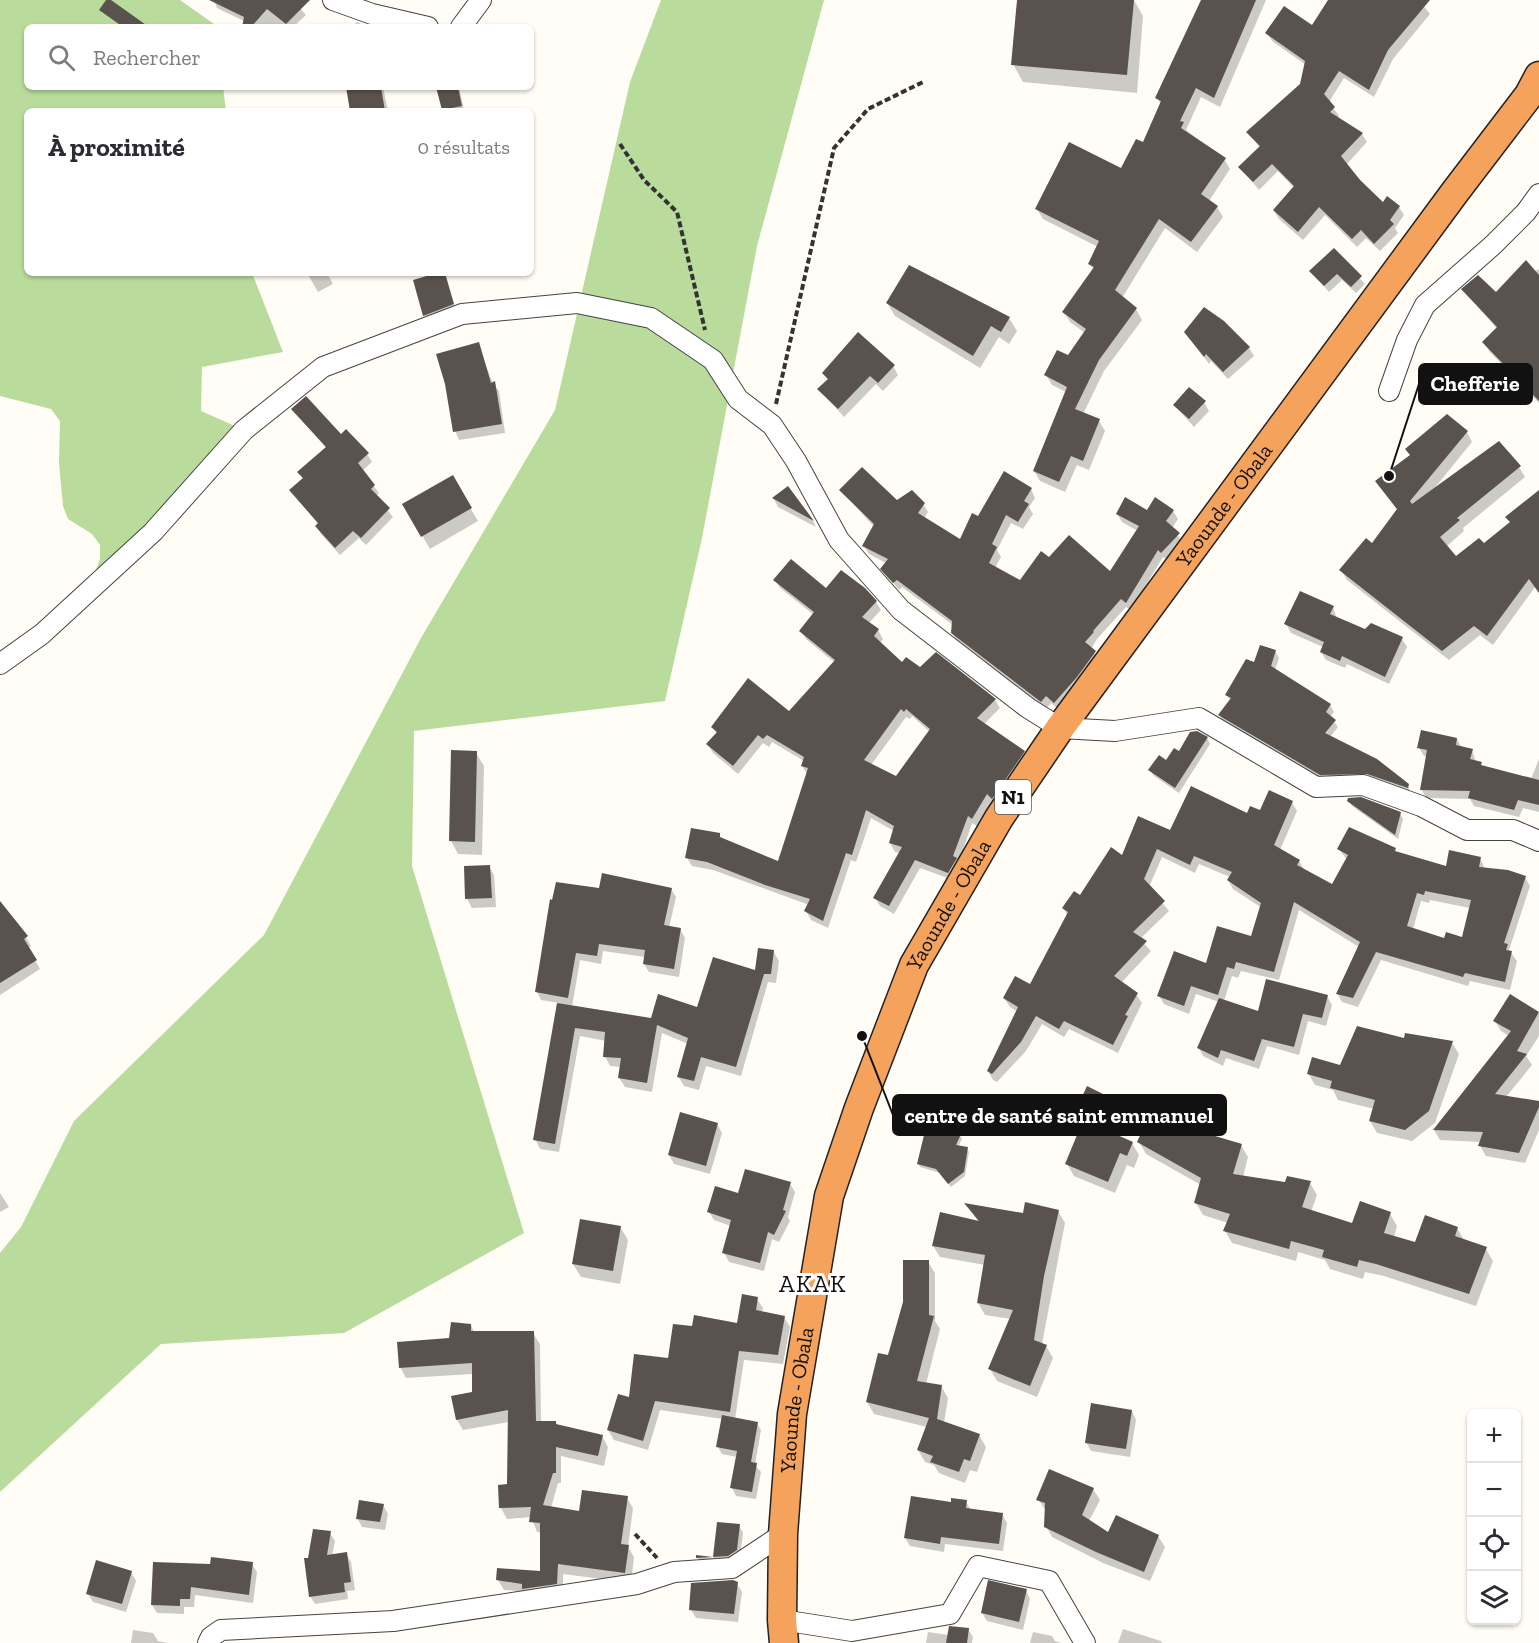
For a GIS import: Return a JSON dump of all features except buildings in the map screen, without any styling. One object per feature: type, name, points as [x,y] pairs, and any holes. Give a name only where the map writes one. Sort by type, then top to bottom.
[{"type":"highway","name":"Yaounde - Obala","points":[[783,1631],[783,1534],[792,1414],[830,1196],[859,1108],[914,965],[999,818],[1060,728],[1441,210],[1529,95],[1539,76]]},
{"type":"street","points":[[333,0],[372,14],[415,24]]},
{"type":"street","points":[[463,24],[481,0]]},
{"type":"street","points":[[1389,391],[1407,340],[1425,305],[1493,245],[1526,212],[1539,194]]},
{"type":"street","points":[[0,664],[42,634],[153,532],[244,430],[323,367],[462,314],[577,303],[651,318],[713,360],[738,399],[771,425],[795,461],[840,540],[901,610],[1028,708],[1060,728],[1114,731],[1198,718],[1316,787],[1363,785],[1421,806],[1467,830],[1513,830],[1539,841]]},
{"type":"street","points":[[208,1643],[211,1637],[221,1630],[393,1621],[637,1584],[674,1572],[732,1568],[783,1534]]},
{"type":"street","points":[[783,1631],[852,1630],[950,1614],[978,1566],[1049,1581],[1086,1643]]},
{"type":"path","points":[[771,425],[834,148],[868,110],[923,82]]},
{"type":"path","points":[[620,144],[644,180],[677,212],[713,360]]},
{"type":"path","points":[[635,1534],[652,1554],[674,1572]]},
{"type":"green space","points":[[0,0],[180,0],[214,24],[24,24],[24,90],[223,90],[226,108],[24,108],[24,276],[253,276],[283,352],[202,367],[201,411],[244,430],[88,592],[100,559],[100,545],[92,534],[68,519],[63,506],[59,463],[60,421],[51,409],[0,396]]},
{"type":"green space","points":[[661,0],[824,0],[757,246],[702,538],[665,701],[414,731],[412,866],[524,1233],[344,1333],[161,1344],[0,1492],[0,1253],[21,1227],[74,1121],[264,935],[421,638],[555,410],[630,82]]},
{"type":"place","name":"Chefferie","points":[[1389,476]]},
{"type":"place","name":"centre de santé saint emmanuel","points":[[862,1036]]},
{"type":"district","name":"AKAK","points":[[813,1284]]}]
